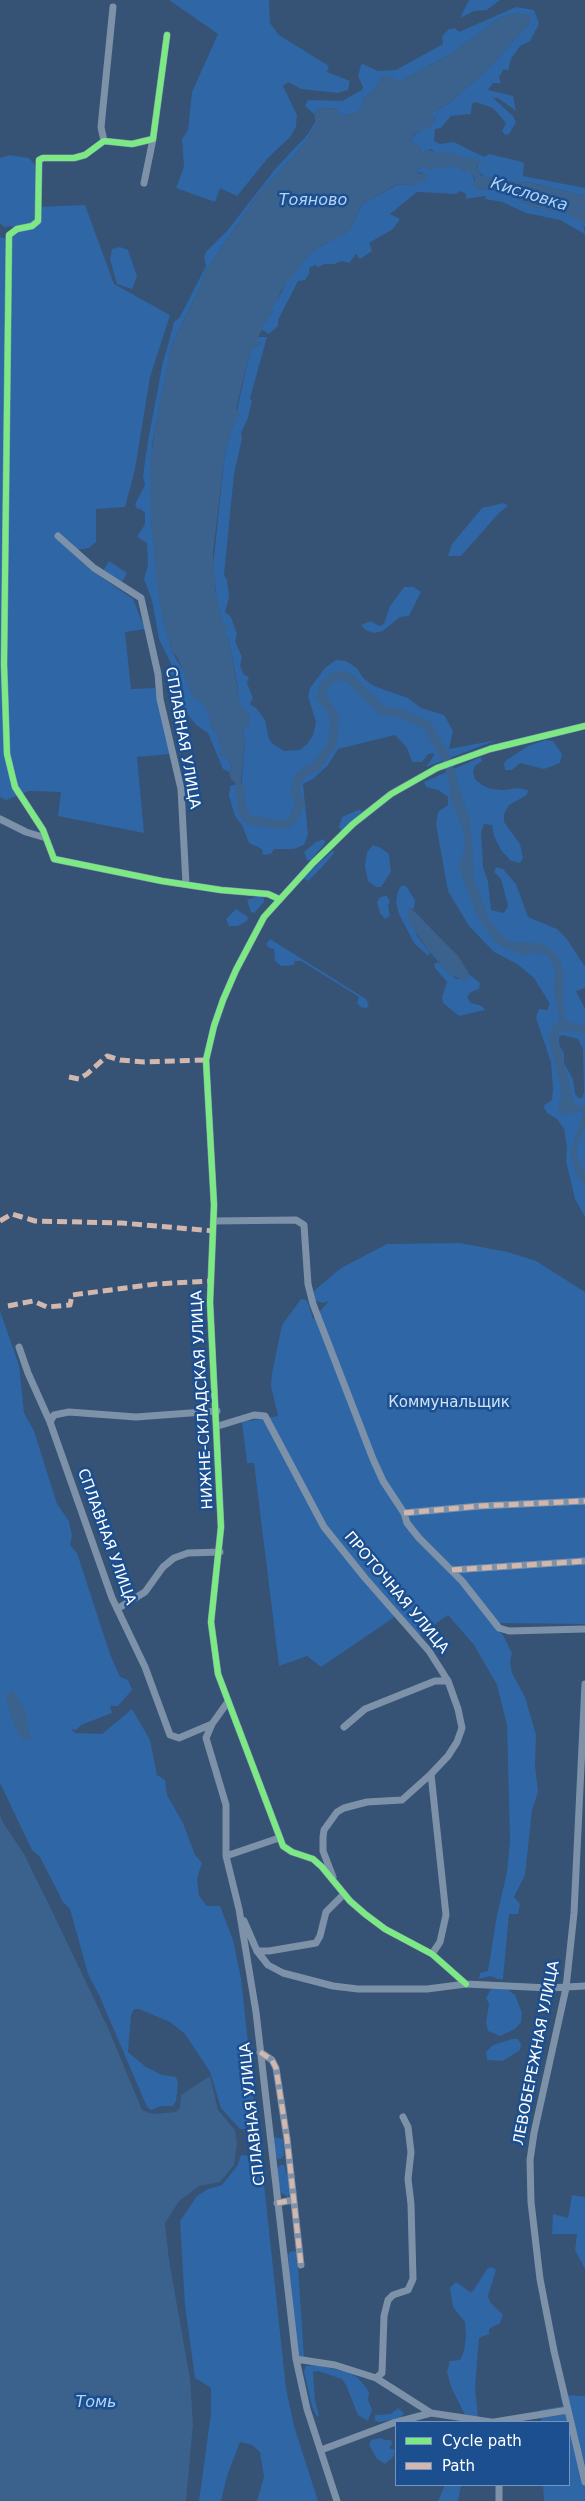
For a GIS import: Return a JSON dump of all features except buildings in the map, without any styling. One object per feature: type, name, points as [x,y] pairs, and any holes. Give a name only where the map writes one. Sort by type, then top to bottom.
[{"type":"street","points":[[104,141],[101,127],[113,7]]},
{"type":"street","points":[[144,183],[153,139],[167,35]]},
{"type":"street","points":[[153,139],[132,144],[104,141],[85,155],[74,158],[43,158],[39,160],[38,222],[32,226],[17,229],[9,236],[4,664],[8,766],[15,787],[46,838],[54,859],[221,890],[268,894],[279,899]]},
{"type":"street","name":"СПЛАВНАЯ УЛИЦА","points":[[58,536],[94,568],[141,598],[158,674],[160,699],[181,788],[186,884]]},
{"type":"street","name":"НИЖНЕ-СКЛАДСКАЯ УЛИЦА","points":[[279,1838],[227,1703],[218,1674],[211,1636],[212,1607],[220,1552],[218,1426],[210,1302],[214,1221],[206,1060],[208,1048],[217,1018],[236,970],[264,917],[313,863],[368,812],[391,794],[437,768],[460,758],[585,726]]},
{"type":"street","points":[[0,819],[31,834],[46,838]]},
{"type":"street","points":[[214,1221],[296,1220],[304,1225],[308,1284],[311,1298],[379,1474],[404,1513],[407,1523],[419,1538],[452,1570],[499,1628],[504,1630],[585,1629]]},
{"type":"street","name":"СПЛАВНАЯ УЛИЦА","points":[[19,1347],[28,1374],[50,1422],[117,1609],[145,1667],[170,1735],[179,1738],[212,1724]]},
{"type":"street","points":[[50,1422],[54,1415],[69,1412],[136,1417],[217,1411]]},
{"type":"street","name":"ПРОТОЧНАЯ УЛИЦА","points":[[218,1426],[254,1415],[265,1416],[324,1528],[365,1578],[430,1651],[448,1682],[458,1709],[462,1728],[457,1742],[448,1756],[431,1774],[402,1800],[355,1804],[344,1808],[332,1818],[324,1830],[323,1851],[335,1882]]},
{"type":"street","points":[[404,1513],[480,1506],[585,1500]]},
{"type":"street","points":[[117,1609],[145,1592],[163,1567],[174,1558],[188,1554],[220,1552]]},
{"type":"street","points":[[452,1570],[460,1568],[585,1562]]},
{"type":"street","points":[[344,1726],[365,1709],[435,1681],[448,1682]]},
{"type":"street","name":"ЛЕВОБЕРЕЖНАЯ УЛИЦА","points":[[585,1684],[574,1913],[566,1988],[534,2133],[530,2177],[534,2243],[540,2279],[585,2482]]},
{"type":"street","points":[[212,1724],[227,1703]]},
{"type":"street","name":"СПЛАВНАЯ УЛИЦА","points":[[212,1724],[206,1738],[226,1805],[226,1856],[239,1909],[260,2052],[296,2359],[307,2409],[337,2501]]},
{"type":"street","points":[[431,1774],[446,1915],[440,1942],[432,1954]]},
{"type":"street","points":[[226,1856],[279,1838],[287,1850],[313,1860],[365,1914],[385,1929],[432,1954],[466,1984]]},
{"type":"street","points":[[257,1951],[269,1951],[316,1943],[320,1936],[326,1912],[344,1894]]},
{"type":"street","points":[[239,1909],[257,1951],[268,1965],[283,1973],[333,1986],[358,1989],[427,1989],[466,1984],[566,1988],[585,1986]]},
{"type":"street","points":[[260,2052],[272,2060],[276,2068],[301,2265]]},
{"type":"street","points":[[376,2378],[382,2373],[384,2316],[388,2300],[393,2295],[408,2290],[413,2279],[411,2204],[408,2180],[411,2152],[408,2127],[403,2117]]},
{"type":"street","points":[[277,2203],[293,2200]]},
{"type":"street","points":[[296,2359],[335,2365],[376,2378],[430,2413]]},
{"type":"street","points":[[508,2421],[568,2410]]},
{"type":"street","points":[[401,2421],[430,2413],[485,2421]]},
{"type":"street","points":[[321,2450],[395,2423]]},
{"type":"street","points":[[498,2501],[500,2486]]},
{"type":"green space","points":[[169,0],[269,0],[270,23],[279,35],[329,66],[327,72],[350,81],[348,90],[338,93],[301,89],[288,82],[283,86],[297,115],[296,127],[290,137],[268,158],[237,196],[220,188],[215,202],[176,188],[184,167],[182,139],[188,130],[192,92],[218,34]]},
{"type":"green space","points":[[469,0],[500,0],[487,10],[474,11],[460,18]]},
{"type":"green space","points":[[516,7],[534,10],[539,24],[530,41],[520,46],[511,59],[508,71],[504,69],[499,77],[501,83],[493,83],[488,90],[513,96],[516,111],[498,98],[493,98],[513,116],[516,122],[509,134],[505,135],[502,131],[506,123],[493,108],[475,102],[472,104],[471,114],[451,116],[441,128],[435,129],[434,141],[440,144],[454,142],[484,157],[489,154],[519,161],[524,163],[523,176],[585,188],[585,196],[527,182],[522,183],[485,177],[478,171],[478,164],[481,161],[467,160],[451,153],[435,153],[431,149],[420,154],[421,148],[410,140],[416,133],[423,130],[423,125],[427,125],[426,130],[435,120],[436,117],[433,116],[433,112],[449,103],[485,72],[530,23],[518,13],[501,17],[449,55],[399,82],[382,76],[377,86],[362,101],[365,103],[357,113],[343,116],[338,113],[338,108],[318,109],[314,114],[305,106],[308,100],[342,101],[362,90],[363,87],[358,76],[363,64],[378,71],[396,70],[443,44],[442,36],[449,29],[455,28],[459,32]]},
{"type":"green space","points":[[317,119],[316,126],[305,143],[257,196],[205,272],[201,286],[172,344],[152,445],[151,519],[163,619],[172,652],[209,713],[212,729],[219,735],[222,750],[219,755],[226,756],[232,767],[229,772],[223,769],[208,733],[196,725],[184,709],[170,683],[171,664],[159,639],[152,600],[144,579],[148,565],[147,543],[137,537],[145,524],[145,513],[137,509],[135,504],[145,485],[143,476],[148,441],[163,362],[174,322],[180,317],[206,266],[204,258],[206,252],[227,231],[276,168],[308,134]]},
{"type":"green space","points":[[9,155],[29,158],[35,165],[37,207],[85,205],[114,284],[170,315],[150,377],[135,469],[125,507],[96,509],[96,542],[89,548],[70,551],[92,571],[133,599],[145,629],[125,632],[131,689],[155,688],[170,754],[137,757],[144,833],[58,816],[61,792],[29,791],[6,800],[0,797],[0,237],[9,239],[15,232],[12,226],[4,227],[0,223],[0,158]]},
{"type":"green space","points":[[421,166],[431,170],[435,167],[459,167],[465,172],[471,172],[478,190],[488,189],[501,192],[525,203],[572,215],[583,222],[585,234],[560,220],[526,213],[502,202],[485,199],[486,196],[466,199],[466,194],[460,191],[456,194],[417,192],[390,214],[400,219],[393,229],[369,243],[372,251],[360,259],[356,254],[349,263],[342,261],[318,267],[315,265],[309,268],[309,274],[305,280],[298,281],[278,320],[278,326],[269,334],[262,330],[261,327],[273,311],[271,307],[277,301],[286,283],[311,252],[351,228],[362,204],[399,184],[405,185],[418,182],[423,172],[416,174]]},
{"type":"green space","points":[[120,247],[128,250],[137,276],[132,289],[117,284],[110,259],[112,249]]},
{"type":"green space","points":[[258,337],[267,337],[250,398],[252,401],[248,418],[241,433],[242,439],[234,474],[224,575],[227,580],[229,597],[225,612],[231,617],[237,634],[235,641],[242,657],[240,666],[244,675],[249,677],[247,683],[253,698],[250,704],[257,709],[265,720],[269,739],[284,751],[300,750],[308,743],[313,735],[316,722],[308,696],[310,688],[325,668],[336,660],[346,661],[357,668],[363,678],[374,686],[408,698],[421,708],[444,715],[453,731],[449,749],[497,740],[426,767],[434,753],[428,754],[422,762],[412,762],[407,748],[395,735],[338,749],[328,765],[313,779],[303,784],[308,834],[304,845],[294,849],[274,849],[271,854],[263,855],[262,849],[249,843],[242,825],[235,816],[229,796],[230,786],[237,784],[241,787],[245,744],[237,682],[228,637],[224,636],[225,632],[217,602],[213,567],[225,452],[235,419],[249,356],[252,348],[262,343],[258,342]]},
{"type":"green space","points":[[504,503],[508,506],[499,513],[461,556],[448,556],[452,544],[482,508]]},
{"type":"green space","points":[[109,561],[127,573],[122,582],[103,571]]},
{"type":"green space","points":[[404,587],[414,587],[421,592],[409,616],[400,617],[383,631],[374,633],[365,630],[361,625],[371,621],[379,626],[384,624],[390,606]]},
{"type":"green space","points":[[545,740],[553,741],[562,754],[560,763],[544,769],[520,763],[512,770],[505,770],[504,763],[508,759],[528,746]]},
{"type":"green space","points":[[481,757],[482,761],[475,766],[473,771],[475,779],[482,785],[491,789],[517,788],[528,790],[527,795],[509,805],[504,814],[504,822],[520,844],[523,858],[520,863],[511,861],[501,850],[494,836],[492,825],[484,824],[481,832],[483,867],[488,882],[491,910],[504,913],[508,906],[501,879],[494,872],[496,867],[503,869],[516,884],[528,917],[557,929],[567,939],[585,967],[585,988],[576,991],[585,1009],[585,1217],[575,1199],[566,1161],[567,1147],[564,1129],[557,1119],[547,1113],[543,1106],[552,1100],[551,1062],[536,1018],[539,1009],[547,1010],[550,1004],[534,978],[517,964],[494,952],[469,926],[448,891],[436,824],[438,812],[448,805],[448,797],[438,790],[426,787],[424,782]],"holes":[[[562,1035],[578,1039],[583,1049],[584,1092],[582,1098],[578,1098],[575,1093],[573,1079],[564,1063],[564,1054],[559,1044],[559,1037]]]},
{"type":"green space","points":[[358,810],[363,811],[341,831],[339,827],[342,817]]},
{"type":"green space","points":[[324,839],[325,843],[311,860],[307,860],[304,852],[316,842]]},
{"type":"green space","points":[[373,845],[389,854],[391,872],[381,887],[376,887],[368,881],[365,867],[367,852]]},
{"type":"green space","points":[[333,850],[334,853],[308,881],[303,878]]},
{"type":"green space","points":[[401,886],[406,886],[415,900],[414,909],[410,908],[417,936],[430,953],[428,956],[414,943],[399,914],[396,902]]},
{"type":"green space","points":[[259,896],[264,898],[264,902],[254,913],[251,912],[247,900]]},
{"type":"green space","points":[[387,896],[390,901],[388,906],[390,916],[385,919],[380,913],[377,903],[379,898]]},
{"type":"green space","points":[[236,909],[248,917],[247,921],[238,926],[229,926],[226,919]]},
{"type":"green space","points":[[270,939],[366,999],[369,1006],[366,1008],[361,1007],[357,1003],[359,997],[301,961],[295,961],[294,965],[281,966],[275,961],[274,949],[269,948],[266,944]]},
{"type":"green space","points":[[438,962],[456,979],[469,978],[469,974],[480,983],[479,989],[471,992],[467,997],[471,1003],[482,1006],[485,1010],[459,1016],[443,1003],[442,997],[447,982],[435,968],[434,964]]},
{"type":"green space","name":"Коммунальщик","points":[[460,1243],[508,1252],[536,1261],[585,1292],[585,1624],[499,1623],[495,1627],[503,1635],[512,1653],[510,1662],[512,1673],[525,1697],[536,1735],[535,1765],[538,1792],[532,1810],[525,1875],[514,1897],[520,1904],[518,1914],[509,1914],[503,1979],[490,1976],[479,1979],[480,1973],[488,1971],[497,1915],[507,1872],[510,1840],[507,1725],[497,1685],[474,1645],[448,1615],[414,1639],[396,1616],[321,1667],[307,1656],[279,1666],[254,1463],[247,1463],[242,1422],[278,1416],[271,1386],[272,1373],[282,1325],[301,1299],[307,1300],[313,1319],[329,1301],[323,1303],[316,1301],[312,1295],[315,1290],[341,1268],[387,1244]]},
{"type":"green space","points":[[0,1311],[19,1365],[24,1413],[34,1431],[57,1504],[69,1521],[72,1536],[70,1545],[77,1553],[110,1654],[120,1677],[128,1680],[132,1690],[118,1706],[110,1706],[112,1713],[81,1725],[76,1730],[71,1729],[75,1733],[102,1734],[132,1709],[150,1740],[157,1775],[165,1780],[167,1795],[183,1823],[195,1855],[202,1863],[197,1878],[199,1896],[207,1906],[220,1906],[233,1940],[241,1978],[252,2080],[254,2113],[252,2121],[245,2129],[240,2129],[221,2108],[210,2072],[185,2034],[170,2022],[139,2009],[134,2009],[131,2015],[128,2052],[146,2067],[162,2075],[176,2077],[178,2083],[176,2101],[173,2106],[161,2106],[151,2110],[147,2107],[99,1995],[88,1974],[70,1909],[63,1902],[40,1857],[32,1850],[0,1783]]},
{"type":"green space","points":[[491,1989],[507,1989],[515,1995],[522,2013],[521,2022],[515,2029],[500,2036],[488,2031],[486,2023],[489,2004],[486,1998]]},
{"type":"green space","points":[[518,2039],[521,2044],[520,2050],[503,2061],[487,2060],[486,2052],[493,2045]]},
{"type":"green space","points":[[274,2137],[283,2139],[284,2155],[281,2159],[278,2159],[274,2154]]},
{"type":"green space","points":[[241,2155],[253,2156],[262,2166],[286,2388],[294,2426],[318,2501],[257,2501],[264,2477],[260,2452],[252,2445],[240,2442],[227,2476],[221,2501],[199,2501],[211,2413],[211,2388],[195,2378],[185,2306],[180,2221],[197,2196],[208,2189],[222,2185],[237,2166]]},
{"type":"green space","points":[[280,2165],[284,2165],[291,2190],[288,2197],[280,2192],[276,2171]]},
{"type":"green space","points":[[572,2195],[585,2197],[585,2269],[575,2250],[577,2234],[552,2234],[553,2214],[568,2218]]},
{"type":"green space","points":[[294,2251],[297,2252],[304,2357],[298,2353],[294,2323],[288,2255]]},
{"type":"green space","points":[[492,2267],[496,2270],[488,2296],[490,2302],[503,2315],[500,2323],[489,2329],[489,2334],[479,2338],[475,2387],[478,2417],[466,2417],[451,2387],[447,2372],[450,2361],[460,2360],[464,2351],[466,2335],[465,2322],[453,2307],[450,2288],[456,2282],[470,2292],[473,2291],[487,2269]]},
{"type":"green space","points":[[316,2365],[347,2372],[357,2377],[369,2392],[368,2400],[372,2410],[368,2421],[358,2415],[342,2379],[318,2371],[313,2372],[315,2401],[319,2416],[317,2417],[312,2406],[304,2372],[306,2366]]},
{"type":"green space","points":[[560,2395],[585,2396],[585,2501],[544,2501],[543,2486],[570,2486],[570,2421],[541,2421],[541,2410],[563,2406]]},
{"type":"green space","points":[[398,2408],[404,2413],[400,2419],[375,2421],[375,2415],[391,2414]]},
{"type":"green space","points":[[381,2438],[391,2440],[392,2444],[389,2448],[395,2450],[394,2456],[385,2464],[377,2459],[369,2445],[371,2440]]},
{"type":"green space","points":[[445,2486],[461,2486],[458,2501],[438,2501]]},
{"type":"water","name":"Тояново","points":[[518,13],[531,15],[530,23],[485,72],[449,103],[433,112],[433,116],[436,117],[431,127],[426,131],[426,126],[423,125],[423,130],[415,133],[410,140],[421,148],[420,154],[427,151],[426,148],[435,153],[451,153],[467,159],[469,157],[482,161],[477,167],[481,175],[485,177],[515,182],[519,180],[522,183],[527,182],[585,196],[585,228],[582,222],[565,213],[532,207],[511,195],[501,192],[488,189],[478,190],[475,186],[472,188],[470,185],[475,183],[475,180],[471,172],[465,172],[459,167],[435,167],[431,171],[421,166],[416,174],[428,173],[426,181],[418,182],[416,186],[398,184],[362,204],[351,228],[345,235],[311,252],[271,307],[273,311],[261,327],[262,330],[258,337],[258,342],[262,343],[252,348],[249,356],[236,409],[241,416],[235,419],[225,452],[213,553],[215,590],[222,621],[229,628],[224,635],[228,636],[241,707],[251,715],[248,720],[251,727],[243,727],[245,744],[240,788],[231,779],[229,772],[232,767],[226,756],[219,755],[220,745],[215,741],[220,739],[219,735],[212,729],[209,713],[201,702],[193,698],[178,658],[172,652],[163,619],[157,585],[151,519],[150,464],[172,344],[201,286],[205,272],[257,196],[305,143],[316,126],[314,114],[318,109],[339,108],[338,113],[343,116],[357,113],[365,103],[362,101],[377,86],[382,76],[395,78],[399,82],[449,55],[501,17]]},
{"type":"water","points":[[453,768],[470,821],[475,882],[490,921],[505,939],[513,942],[537,943],[547,946],[556,954],[561,962],[564,975],[565,1018],[568,1022],[585,1026],[585,1035],[579,1032],[565,1031],[561,1027],[554,992],[555,970],[548,956],[534,952],[523,955],[508,950],[495,942],[478,917],[459,869],[465,846],[463,829],[450,798],[449,769]]},
{"type":"water","points":[[410,907],[459,957],[469,974],[469,978],[463,980],[450,975],[428,950],[410,924],[407,916]]},
{"type":"water","points":[[561,1071],[568,1079],[574,1103],[582,1107],[585,1105],[585,1127],[579,1138],[576,1155],[585,1173],[585,1186],[575,1172],[570,1152],[583,1114],[579,1111],[567,1115],[560,1113],[558,1108],[562,1097],[559,1072]]},
{"type":"water","points":[[11,1688],[25,1709],[31,1741],[25,1740],[20,1736],[15,1728],[7,1702],[7,1696]]},
{"type":"water","name":"Томь","points":[[0,1813],[2,1821],[24,1854],[108,2028],[142,2110],[153,2114],[176,2112],[180,2108],[181,2095],[210,2076],[218,2110],[235,2130],[237,2143],[234,2165],[220,2182],[199,2186],[179,2201],[165,2223],[169,2260],[190,2379],[193,2424],[186,2501],[0,2501]]},
{"type":"waterway","points":[[240,788],[242,811],[249,820],[286,824],[293,819],[300,804],[295,791],[298,779],[304,772],[317,766],[332,744],[335,717],[321,696],[325,684],[334,677],[344,676],[351,679],[382,711],[400,713],[427,725],[446,758],[453,779]]},
{"type":"waterway","points":[[562,1024],[555,1032],[553,1039],[564,1081]]},
{"type":"marked path","points":[[69,1077],[79,1079],[107,1056],[120,1060],[144,1062],[206,1060]]},
{"type":"marked path","points":[[0,1221],[12,1214],[35,1221],[122,1223],[214,1231]]},
{"type":"marked path","points":[[8,1306],[33,1301],[47,1307],[70,1305],[72,1295],[156,1284],[210,1281]]},
{"type":"marked path","points":[[404,1513],[480,1506],[585,1501]]},
{"type":"marked path","points":[[452,1570],[585,1561]]},
{"type":"marked path","points":[[260,2052],[272,2060],[276,2068],[287,2139],[301,2265]]},
{"type":"marked path","points":[[277,2203],[293,2200]]},
{"type":"cycle path","points":[[167,35],[153,139],[132,144],[104,141],[85,155],[74,158],[43,158],[39,160],[38,221],[32,226],[17,229],[9,235],[4,664],[7,754],[15,787],[43,830],[54,859],[162,881],[221,890],[268,894],[279,899]]},
{"type":"cycle path","points":[[466,1984],[432,1954],[385,1929],[365,1914],[350,1901],[313,1859],[292,1852],[283,1846],[218,1674],[211,1622],[221,1527],[210,1302],[214,1205],[206,1060],[214,1026],[223,1000],[236,970],[264,917],[313,863],[353,824],[391,794],[437,768],[490,749],[585,726]]},
{"type":"water label","name":"Кисловка","points":[[529,195]]}]
